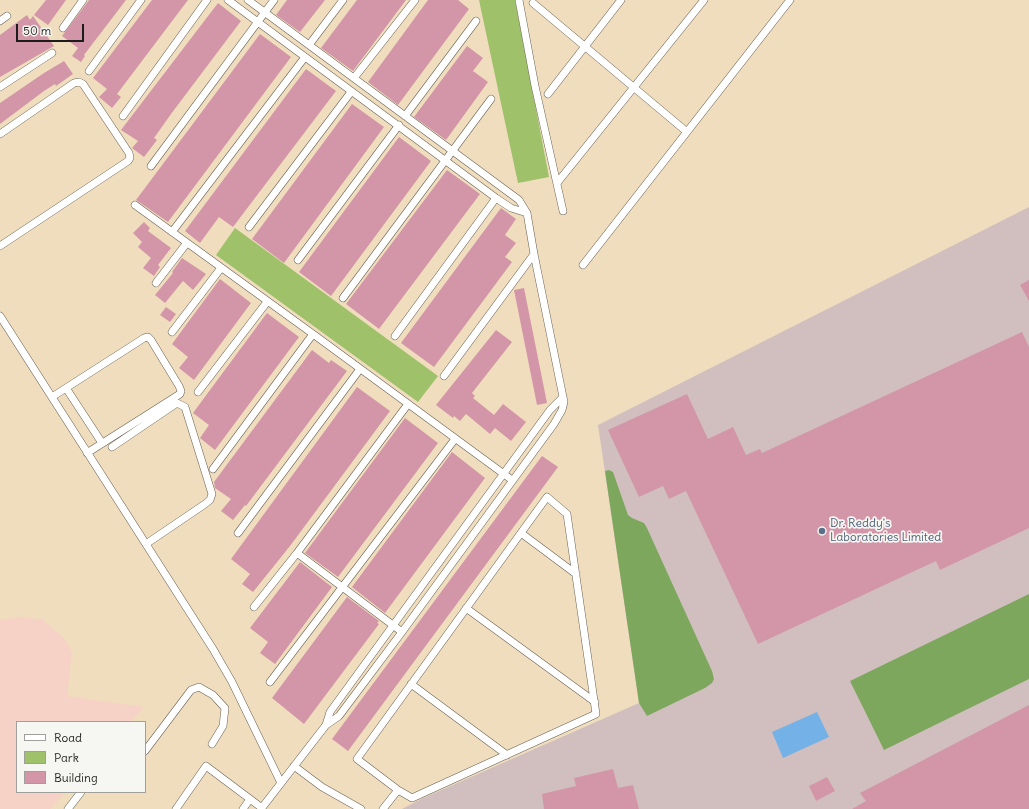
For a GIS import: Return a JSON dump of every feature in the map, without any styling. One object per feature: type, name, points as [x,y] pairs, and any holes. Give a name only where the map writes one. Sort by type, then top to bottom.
[{"type":"street","points":[[63,28],[83,0]]},
{"type":"street","points":[[89,71],[141,0]]},
{"type":"street","points":[[123,116],[207,0]]},
{"type":"street","points":[[228,0],[496,198],[512,208],[528,213]]},
{"type":"street","points":[[176,809],[206,766],[262,808],[326,725],[339,716],[402,632],[554,424],[562,410],[564,402],[534,254],[528,213],[519,200],[248,0]]},
{"type":"street","points":[[151,166],[274,0]]},
{"type":"street","points":[[309,45],[343,0]]},
{"type":"street","points":[[354,78],[415,0]]},
{"type":"street","points":[[519,0],[535,86],[563,211]]},
{"type":"street","points":[[548,94],[621,0]]},
{"type":"street","points":[[557,183],[704,0]]},
{"type":"street","points":[[583,265],[790,0]]},
{"type":"street","points":[[522,16],[534,1],[687,132]]},
{"type":"street","points":[[0,21],[7,16]]},
{"type":"street","points":[[405,116],[476,21]]},
{"type":"street","points":[[0,87],[52,53]]},
{"type":"street","points":[[172,232],[305,57]]},
{"type":"street","points":[[0,134],[74,83],[79,82],[83,84],[129,153],[130,158],[128,161],[0,246]]},
{"type":"street","points":[[250,227],[352,92]]},
{"type":"street","points":[[343,298],[491,99]]},
{"type":"street","points":[[298,260],[399,125]]},
{"type":"street","points":[[395,336],[496,198]]},
{"type":"street","points":[[135,206],[512,480]]},
{"type":"street","points":[[156,284],[186,244]]},
{"type":"street","points":[[444,376],[534,254]]},
{"type":"street","points":[[172,332],[221,268]]},
{"type":"street","points":[[198,392],[267,302]]},
{"type":"street","points":[[0,316],[213,649],[232,682],[281,783]]},
{"type":"street","points":[[213,469],[313,334]]},
{"type":"street","points":[[52,397],[144,338],[148,337],[151,340],[179,386],[181,391],[180,394],[87,453]]},
{"type":"street","points":[[238,533],[360,369]]},
{"type":"street","points":[[66,388],[102,443]]},
{"type":"street","points":[[326,725],[330,712],[550,410],[563,397]]},
{"type":"street","points":[[112,447],[177,403],[185,407],[212,494],[210,500],[205,504],[146,544]]},
{"type":"street","points":[[254,607],[297,553],[408,404]]},
{"type":"street","points":[[270,682],[455,439]]},
{"type":"street","points":[[547,497],[567,514],[576,574],[597,712],[595,715],[412,798],[398,790],[357,759],[520,532],[547,497]]},
{"type":"street","points":[[520,532],[576,574]]},
{"type":"street","points":[[297,553],[402,632]]},
{"type":"street","points":[[466,608],[595,702]]},
{"type":"street","points":[[411,684],[507,755]]},
{"type":"street","points":[[146,750],[191,690],[200,687],[213,695],[225,708],[223,726],[212,744]]},
{"type":"street","points":[[294,766],[322,787],[361,809]]},
{"type":"street","points":[[383,809],[398,790]]},
{"type":"street","points":[[68,809],[81,793]]},
{"type":"street","points":[[243,809],[250,799]]},
{"type":"shaded area","name":"Dr. Reddy's Laboratories Limited","points":[[1029,207],[1029,809],[402,809],[421,799],[639,703],[598,425]]},
{"type":"shaded area","points":[[19,617],[43,620],[63,637],[72,652],[67,696],[144,707],[131,721],[16,721],[16,793],[65,793],[50,809],[0,809],[0,620]]},
{"type":"green space","points":[[479,0],[515,0],[549,177],[518,183]]},
{"type":"green space","points":[[235,228],[438,376],[418,402],[216,255]]},
{"type":"green space","points":[[609,470],[613,472],[628,515],[644,523],[647,528],[712,671],[714,679],[712,683],[705,688],[647,716],[639,703],[605,471]]},
{"type":"green space","points":[[1029,594],[1029,679],[884,750],[850,681]]},
{"type":"water","points":[[817,712],[829,737],[783,758],[772,732]]},
{"type":"building","points":[[46,0],[66,0],[48,25],[34,15]]},
{"type":"building","points":[[89,0],[126,0],[84,55],[85,56],[81,62],[72,56],[78,48],[62,36]]},
{"type":"building","points":[[152,0],[188,0],[117,94],[121,97],[112,108],[99,97],[107,89],[93,78]]},
{"type":"building","points":[[287,0],[325,0],[300,32],[276,15]]},
{"type":"building","points":[[357,0],[406,0],[353,71],[321,48]]},
{"type":"building","points":[[428,0],[458,0],[469,9],[398,105],[368,82]]},
{"type":"building","points":[[218,3],[241,21],[171,114],[154,138],[157,140],[144,157],[132,148],[138,141],[121,130]]},
{"type":"building","points":[[27,15],[30,20],[33,16],[54,46],[0,77],[0,35]]},
{"type":"building","points":[[260,34],[291,57],[168,222],[136,200]]},
{"type":"building","points":[[467,46],[483,58],[473,71],[488,82],[446,140],[414,117]]},
{"type":"building","points":[[64,61],[73,74],[56,86],[55,84],[44,91],[0,124],[0,103]]},
{"type":"building","points":[[306,69],[336,91],[233,227],[219,217],[200,243],[185,231]]},
{"type":"building","points":[[352,104],[384,127],[284,263],[252,239]]},
{"type":"building","points":[[399,137],[431,161],[331,296],[299,272]]},
{"type":"building","points":[[447,170],[480,194],[379,329],[346,304]]},
{"type":"building","points":[[501,208],[516,219],[505,235],[516,243],[505,257],[512,262],[434,367],[401,343]]},
{"type":"building","points":[[144,222],[150,228],[148,231],[171,248],[158,265],[160,267],[154,276],[143,268],[151,258],[138,247],[142,242],[133,233]]},
{"type":"building","points":[[182,258],[206,274],[193,290],[183,281],[165,303],[155,295],[173,273],[172,272]]},
{"type":"building","points":[[220,279],[251,303],[194,380],[179,368],[188,357],[172,344]]},
{"type":"building","points":[[1029,280],[1029,301],[1020,285]]},
{"type":"building","points":[[524,288],[547,403],[537,405],[514,290]]},
{"type":"building","points":[[166,307],[176,314],[170,322],[160,315]]},
{"type":"building","points":[[267,313],[299,337],[215,450],[200,438],[209,425],[193,413]]},
{"type":"building","points":[[496,330],[512,342],[472,393],[475,396],[473,398],[494,415],[503,404],[526,422],[511,441],[495,428],[490,434],[466,414],[460,421],[454,416],[453,418],[436,405]]},
{"type":"building","points":[[1022,332],[1029,347],[1029,528],[940,570],[936,561],[758,644],[686,491],[669,499],[663,486],[639,497],[608,430],[687,394],[708,439],[733,427],[746,455],[760,449],[762,453]]},
{"type":"building","points":[[312,350],[329,363],[331,360],[347,371],[246,506],[245,505],[233,520],[221,511],[231,499],[215,488],[214,482]]},
{"type":"building","points":[[357,387],[390,411],[290,546],[253,592],[242,584],[250,574],[231,559]]},
{"type":"building","points":[[405,418],[438,443],[338,577],[305,553]]},
{"type":"building","points":[[452,452],[485,478],[385,613],[352,587]]},
{"type":"building","points":[[542,456],[558,467],[348,751],[332,739]]},
{"type":"building","points":[[300,562],[332,587],[275,664],[260,653],[268,642],[250,628]]},
{"type":"building","points":[[347,597],[379,621],[377,623],[379,624],[304,724],[272,698]]},
{"type":"building","points":[[1029,705],[1029,809],[852,809],[866,801],[860,793]]},
{"type":"building","points":[[613,769],[618,788],[633,785],[639,809],[544,809],[542,794],[576,786],[574,778]]},
{"type":"building","points":[[827,777],[835,791],[816,801],[809,786]]},
{"type":"place","name":"Dr. Reddy's Laboratories Limited","points":[[822,531]]}]
